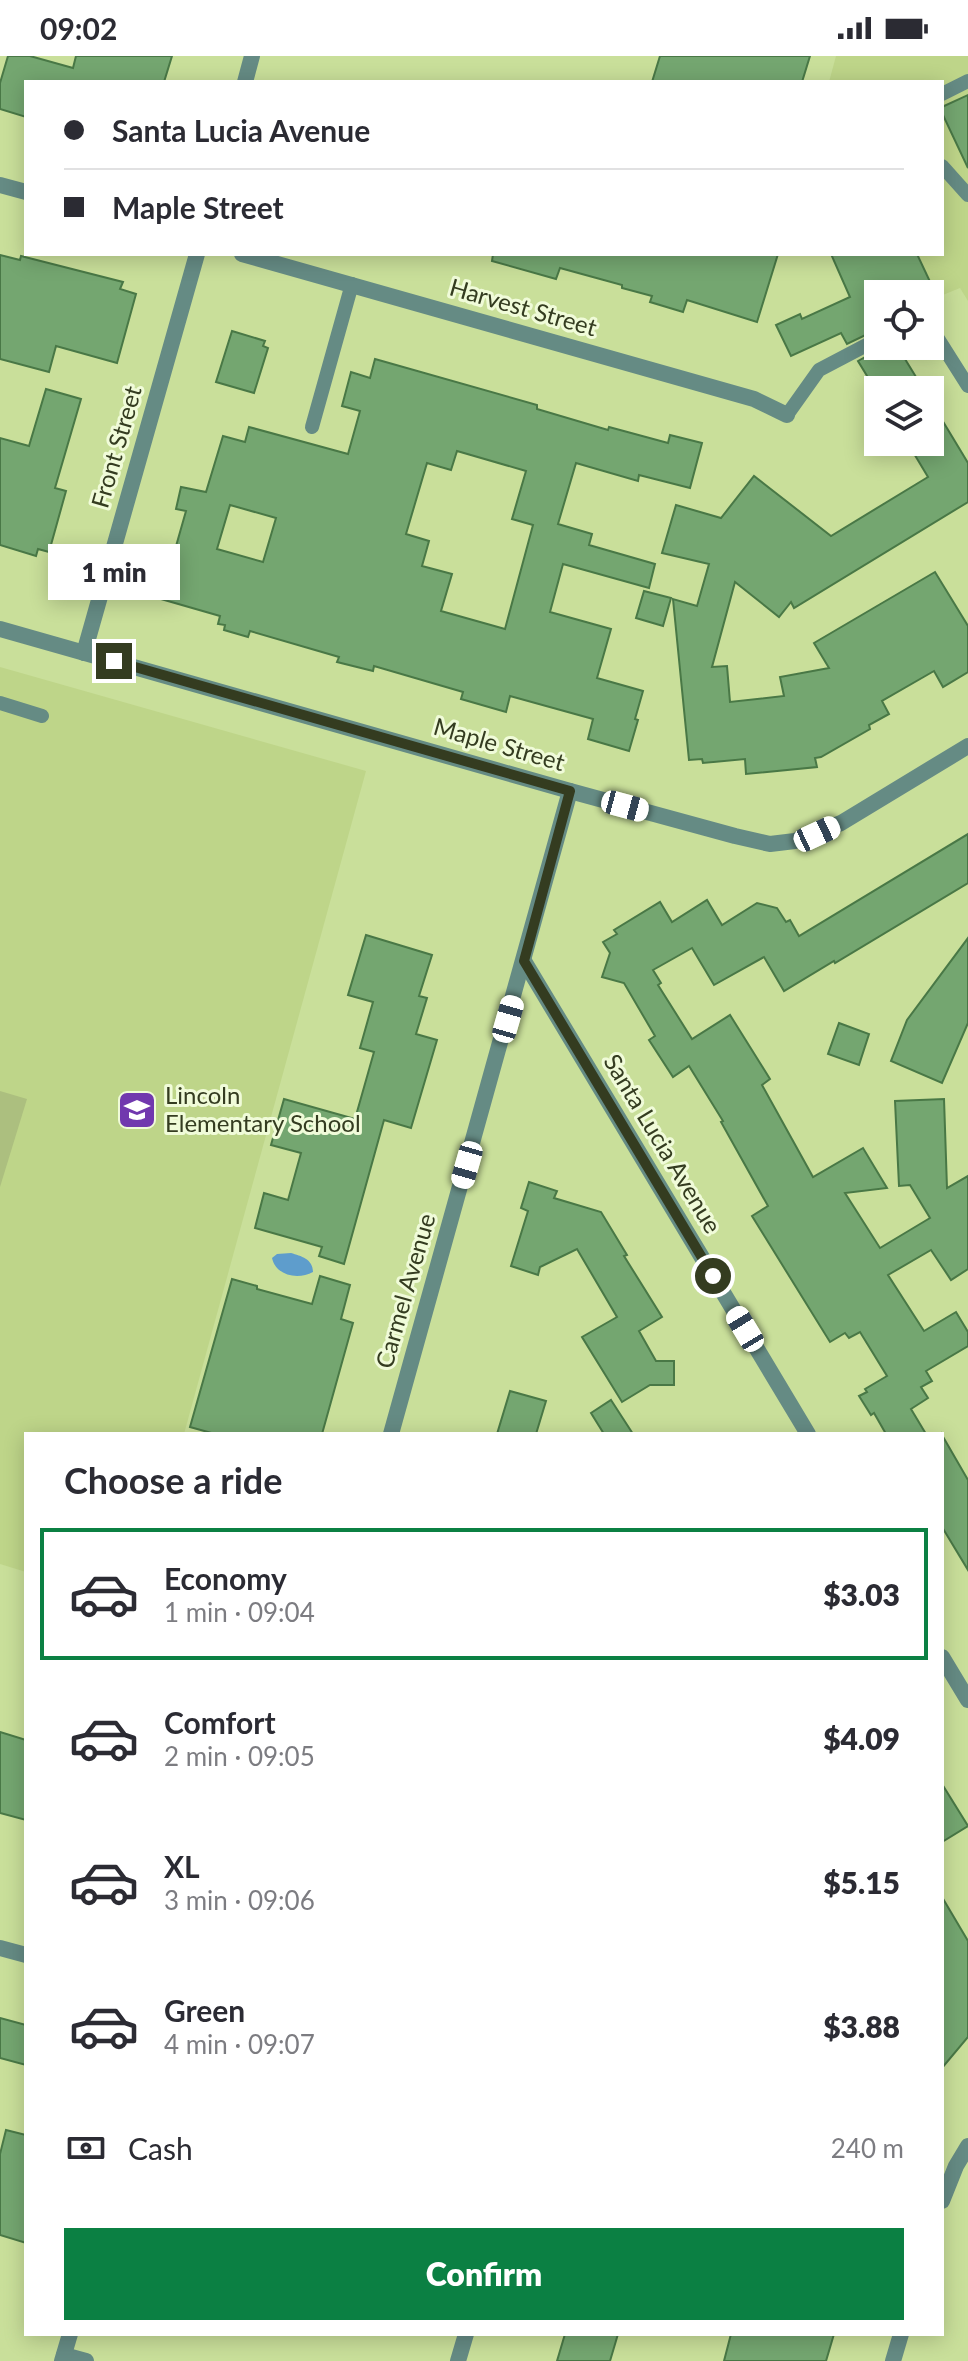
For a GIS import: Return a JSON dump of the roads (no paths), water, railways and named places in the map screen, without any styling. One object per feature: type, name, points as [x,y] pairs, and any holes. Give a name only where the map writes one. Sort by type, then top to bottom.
[{"type":"street","points":[[246,80],[252,56]]},
{"type":"street","points":[[0,185],[24,191]]},
{"type":"street","name":"Front Street","points":[[84,653],[196,256]]},
{"type":"street","name":"Harvest Street","points":[[249,256],[754,399],[787,415]]},
{"type":"street","name":"Maple Street","points":[[0,629],[570,791],[770,844],[795,841],[841,823],[968,746]]},
{"type":"street","name":"Carmel Avenue","points":[[392,1432],[570,791]]},
{"type":"street","name":"Santa Lucia Avenue","points":[[524,961],[807,1432]]},
{"type":"street","points":[[944,1660],[968,1700]]},
{"type":"street","points":[[0,1948],[24,1954]]},
{"type":"street","points":[[944,2196],[968,2146]]},
{"type":"street","points":[[69,2336],[63,2358],[86,2361]]},
{"type":"street","points":[[458,2361],[465,2336]]},
{"type":"street","points":[[893,2361],[900,2336]]},
{"type":"lane","points":[[944,93],[968,81]]},
{"type":"lane","points":[[944,168],[968,195]]},
{"type":"lane","points":[[312,427],[352,284]]},
{"type":"lane","points":[[787,415],[819,370],[864,346]]},
{"type":"lane","points":[[944,348],[968,386]]},
{"type":"lane","points":[[0,703],[42,716]]},
{"type":"water","points":[[291,1253],[309,1261],[313,1272],[294,1276],[278,1269],[272,1258],[277,1254]]},
{"type":"place","name":"Lincoln Elementary School","points":[[137,1110]]}]
